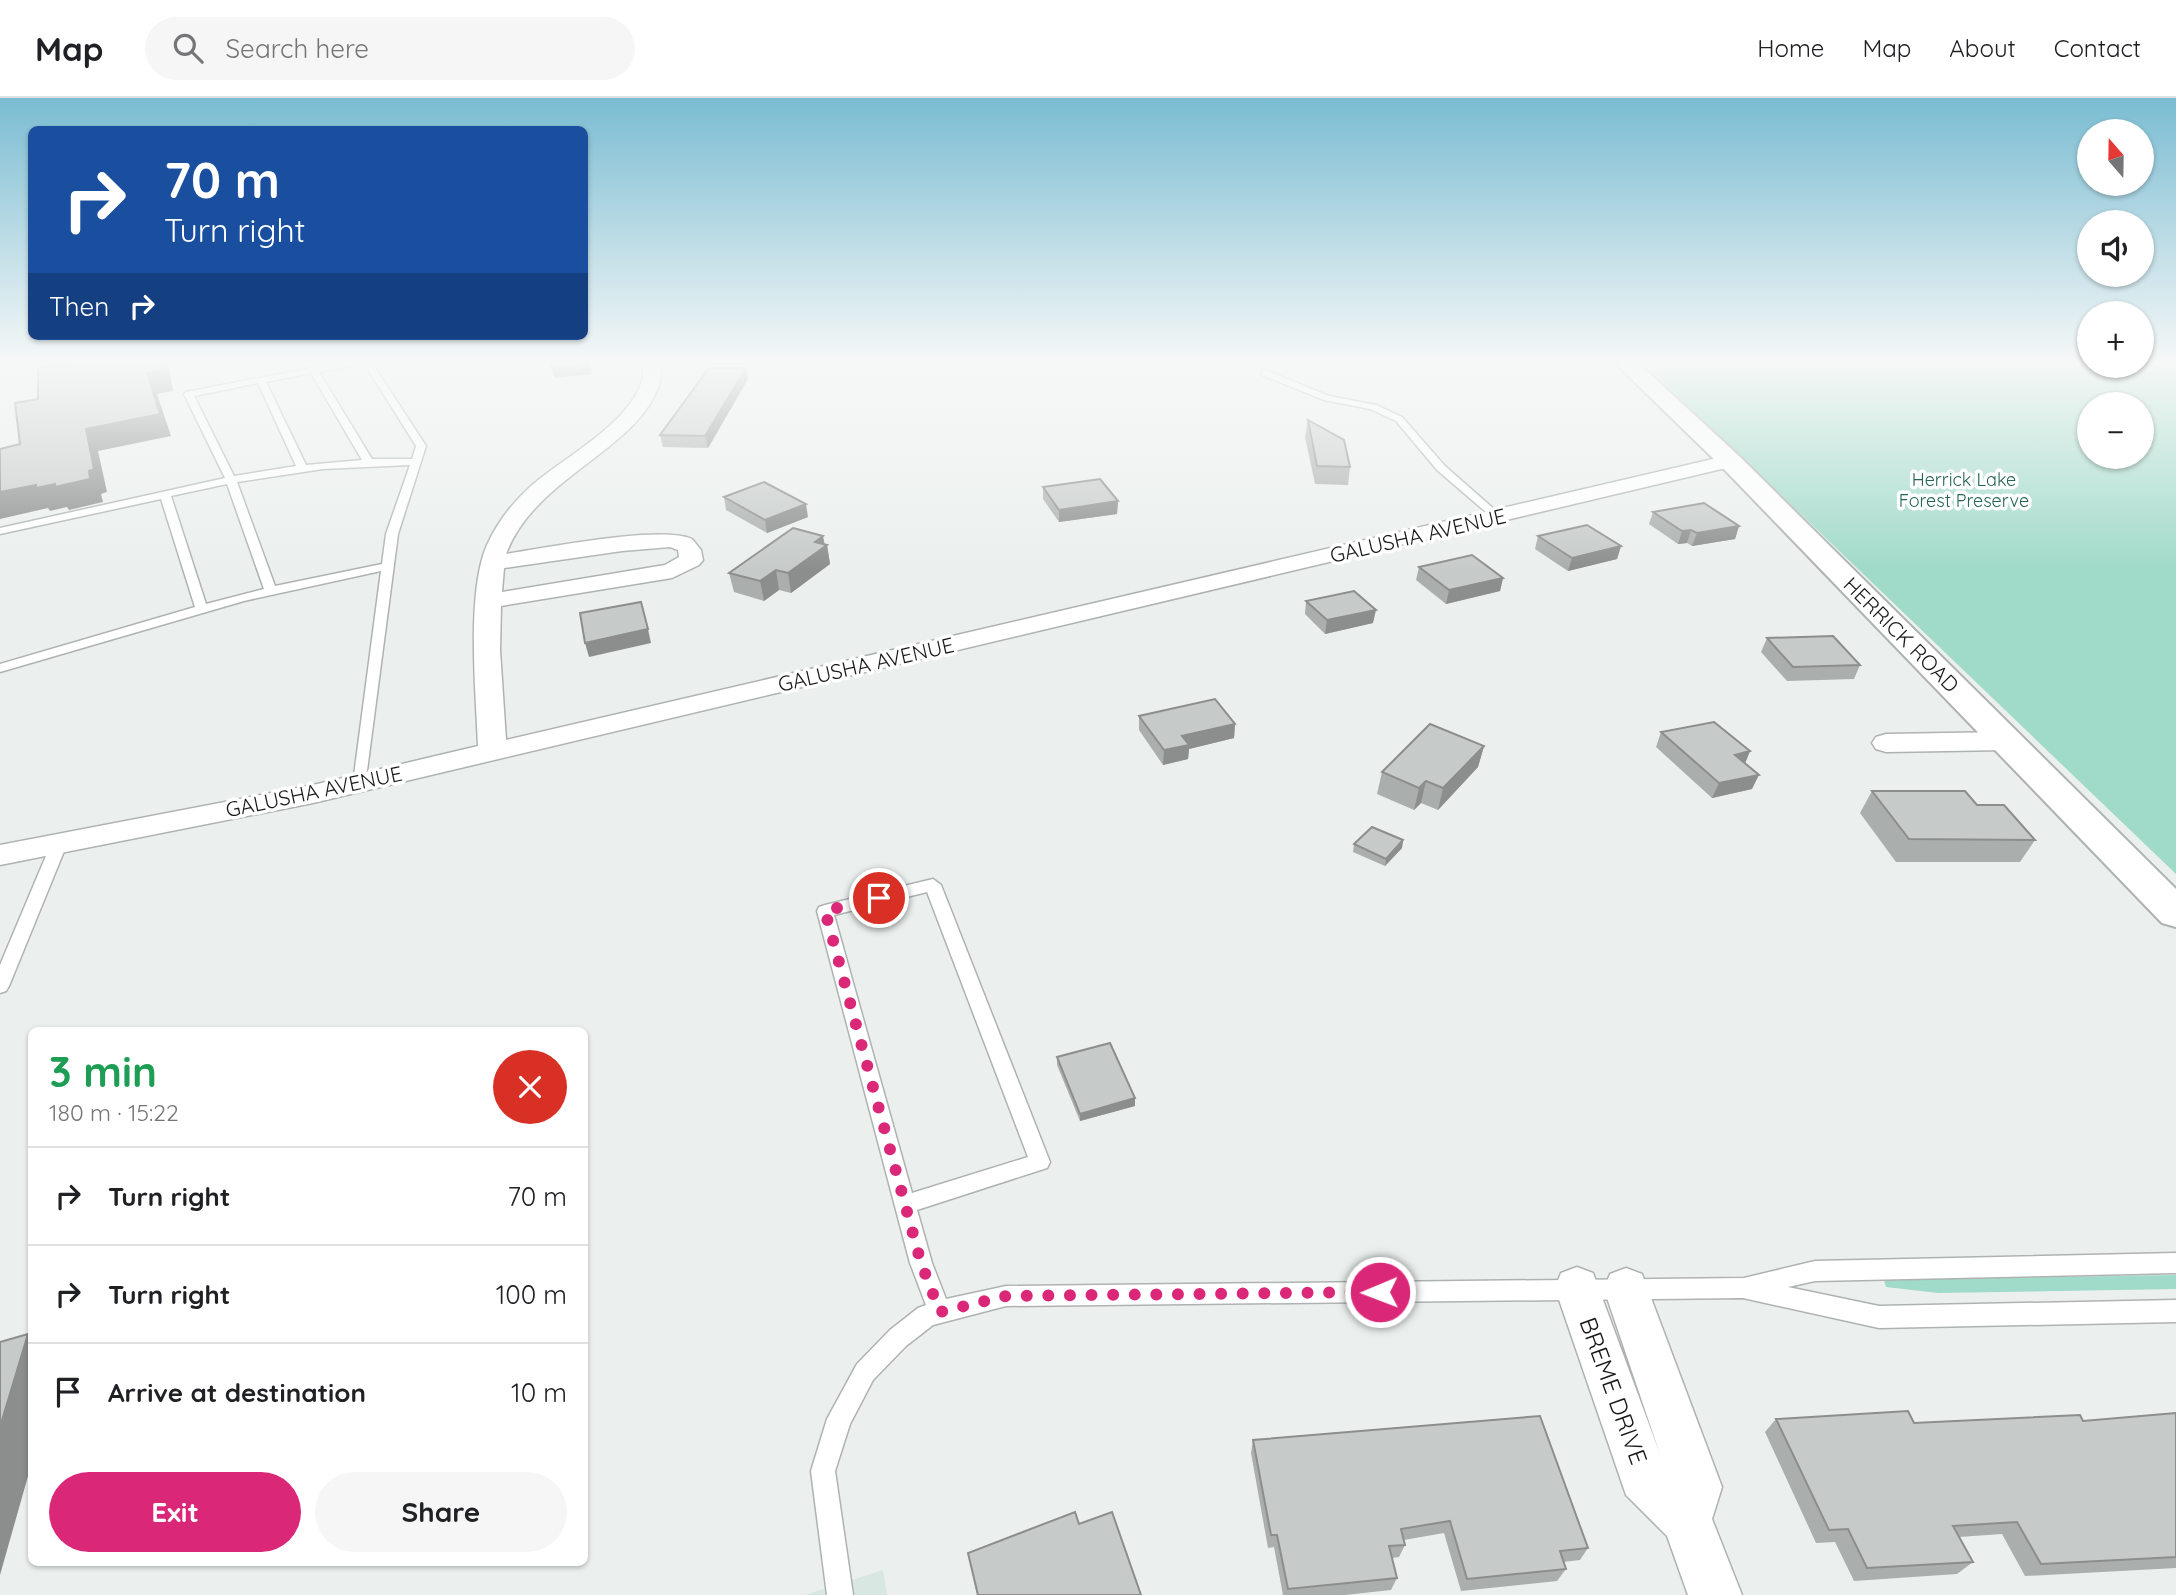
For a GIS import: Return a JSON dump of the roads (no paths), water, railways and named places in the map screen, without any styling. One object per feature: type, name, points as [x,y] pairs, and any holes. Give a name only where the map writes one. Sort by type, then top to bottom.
[{"type":"street","points":[[493,752],[486,637],[494,554],[507,528],[533,495],[616,430]]},
{"type":"street","name":"HERRICK ROAD","points":[[1697,430],[2176,913]]},
{"type":"street","name":"GALUSHA AVENUE","points":[[0,855],[360,783],[1730,461]]},
{"type":"street","points":[[489,601],[672,571],[691,560],[691,556],[687,546],[680,541],[644,542],[493,563]]},
{"type":"street","points":[[1886,743],[2007,741]]},
{"type":"street","name":"BREME DRIVE","points":[[1577,1288],[1644,1477],[1686,1519],[1715,1595]]},
{"type":"street","points":[[1626,1289],[1697,1487],[1686,1519]]},
{"type":"lane","points":[[207,430],[231,480],[270,590]]},
{"type":"lane","points":[[284,430],[302,467]]},
{"type":"lane","points":[[350,430],[368,461]]},
{"type":"lane","points":[[360,783],[392,534],[421,446],[411,430]]},
{"type":"lane","points":[[1408,430],[1441,468],[1499,517]]},
{"type":"lane","points":[[0,531],[302,467],[368,461],[416,462]]},
{"type":"lane","points":[[165,494],[201,607]]},
{"type":"lane","points":[[0,668],[201,607],[388,566]]},
{"type":"lane","points":[[0,986],[60,844]]},
{"type":"lane","points":[[905,1205],[1040,1162],[933,885],[825,911],[905,1205],[921,1263],[940,1312]]},
{"type":"lane","points":[[1743,1288],[1815,1271],[2176,1263]]},
{"type":"lane","points":[[840,1595],[822,1471],[839,1419],[865,1372],[898,1338],[926,1316],[1006,1296],[1743,1288],[1879,1317],[2176,1311]]},
{"type":"park label","name":"Herrick Lake Forest Preserve","points":[[1964,490]]}]
